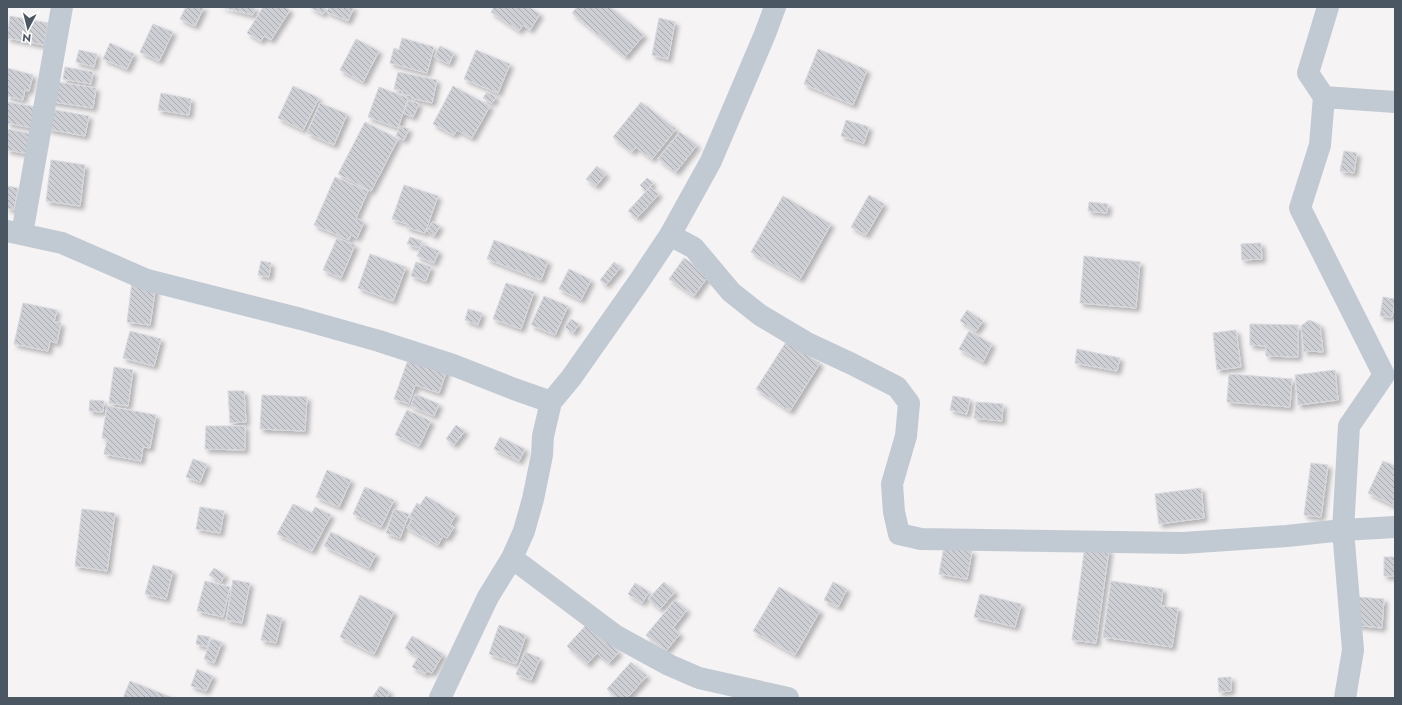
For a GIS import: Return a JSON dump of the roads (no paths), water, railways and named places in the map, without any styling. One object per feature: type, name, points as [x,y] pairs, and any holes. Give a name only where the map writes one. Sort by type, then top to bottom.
[{"type":"street","points":[[62,7],[15,233],[62,243],[147,280],[301,319],[379,341],[453,365],[551,402]]},
{"type":"street","points":[[440,698],[488,597],[512,558],[524,531],[533,499],[542,455],[543,436],[551,402],[571,378],[670,235],[711,161],[775,7]]},
{"type":"street","points":[[1328,7],[1308,73],[1324,97],[1320,145],[1300,208],[1384,375],[1349,426],[1342,530],[1353,650],[1345,698]]},
{"type":"street","points":[[1324,97],[1395,102]]},
{"type":"street","points":[[670,235],[694,248],[731,292],[760,315],[807,343],[897,387],[909,403],[906,436],[892,484],[894,512],[899,534],[921,539],[1183,543],[1395,527]]},
{"type":"street","points":[[512,558],[616,636],[669,665],[699,678],[788,698]]}]
